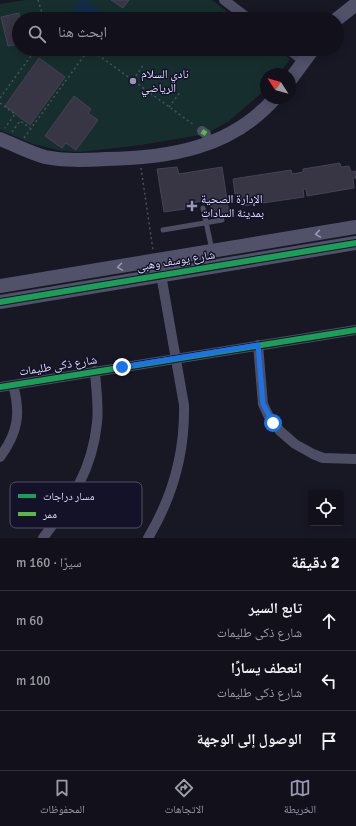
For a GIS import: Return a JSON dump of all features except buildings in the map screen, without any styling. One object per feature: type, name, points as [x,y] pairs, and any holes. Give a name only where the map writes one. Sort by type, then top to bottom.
[{"type":"street","points":[[224,0],[240,12]]},
{"type":"street","points":[[344,13],[356,4]]},
{"type":"street","points":[[297,56],[304,61]]},
{"type":"street","points":[[296,72],[308,56]]},
{"type":"street","points":[[0,139],[46,157],[88,160],[139,158],[194,149],[223,138],[234,133],[268,104]]},
{"type":"street","name":"شارع يوسف وهبى","points":[[0,286],[356,228]]},
{"type":"street","name":"شارع يوسف وهبى","points":[[0,302],[356,242]]},
{"type":"street","points":[[148,538],[158,520],[176,474],[184,422],[184,405],[162,275],[157,261]]},
{"type":"street","name":"شارع ذكى طليمات","points":[[0,387],[356,330]]},
{"type":"street","points":[[258,345],[263,404],[280,431],[295,444],[323,458],[356,459]]},
{"type":"street","points":[[81,482],[90,459],[97,423],[98,408],[95,371]]},
{"type":"street","points":[[0,457],[12,437],[17,420],[17,404],[13,385]]},
{"type":"street","points":[[43,538],[50,528]]},
{"type":"lane","points":[[203,208],[212,251]]},
{"type":"lane","points":[[163,230],[222,220]]},
{"type":"path","points":[[38,0],[42,12]]},
{"type":"path","points":[[0,98],[31,56]]},
{"type":"path","points":[[23,140],[85,56]]},
{"type":"path","points":[[99,56],[204,132]]},
{"type":"path","points":[[132,80],[144,64]]},
{"type":"path","points":[[169,107],[181,91]]},
{"type":"path","points":[[0,103],[15,114],[5,129],[0,127]]},
{"type":"path","points":[[12,132],[20,121],[31,129]]},
{"type":"path","points":[[139,158],[157,261]]},
{"type":"green space","name":"نادي السلام الرياضي","points":[[26,0],[212,0],[228,12],[12,12],[12,56],[286,56],[290,59],[283,68],[260,68],[260,94],[229,121],[206,134],[141,145],[80,152],[62,151],[33,144],[0,130],[0,4]]},
{"type":"water","points":[[80,0],[85,0],[102,12],[72,12]]},
{"type":"marked path","points":[[202,131],[206,134]]},
{"type":"cycle path","points":[[0,302],[356,243]]},
{"type":"cycle path","points":[[0,387],[356,330]]},
{"type":"place","name":"نادي السلام الرياضي","points":[[133,81]]},
{"type":"place","name":"الإدارة الصحية بمدينة السادات","points":[[192,206]]},
{"type":"route","points":[[122,367],[258,345],[263,404],[273,423]]}]
